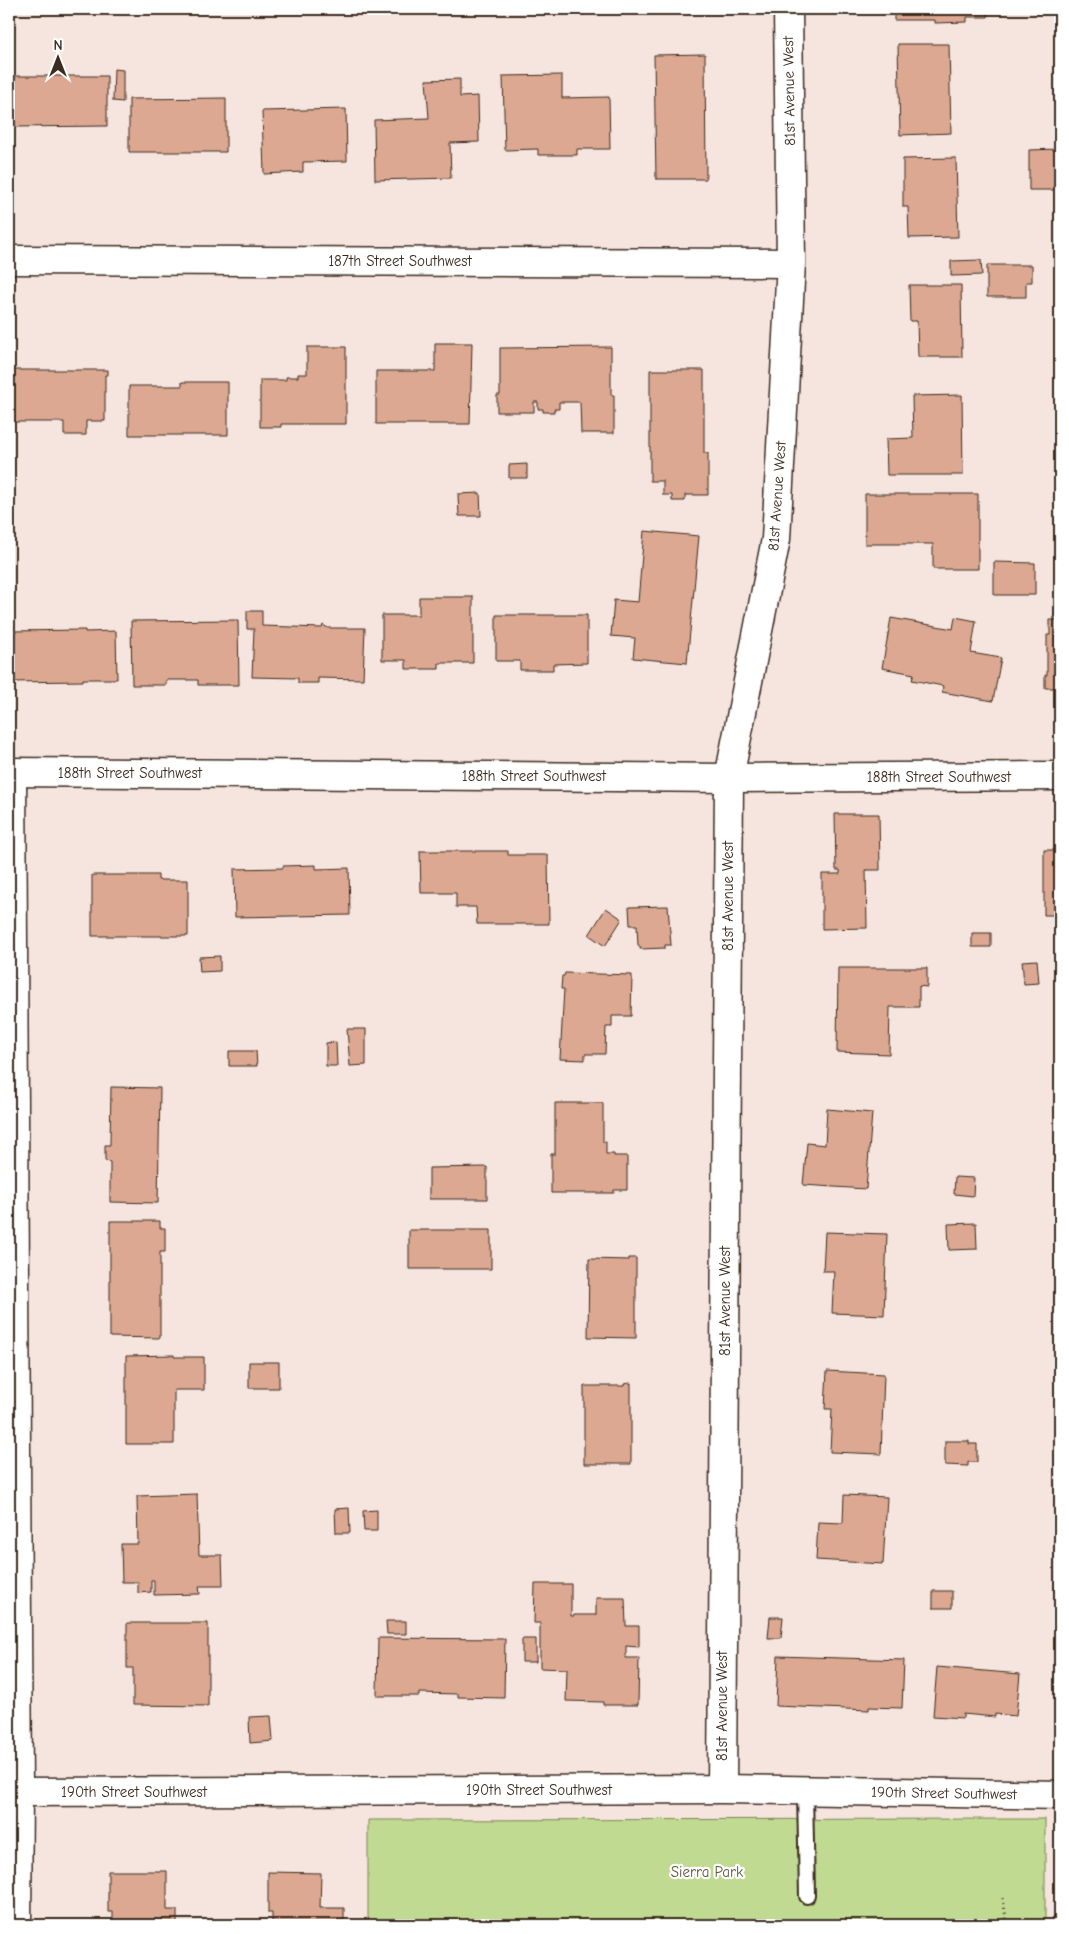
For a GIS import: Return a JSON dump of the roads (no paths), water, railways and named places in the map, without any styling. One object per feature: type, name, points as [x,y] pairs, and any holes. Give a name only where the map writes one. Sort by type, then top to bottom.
[{"type":"street","name":"81st Avenue West","points":[[722,1789],[729,778],[776,539],[791,263],[788,9]]},
{"type":"street","name":"187th Street Southwest","points":[[9,260],[791,263]]},
{"type":"street","name":"188th Street Southwest","points":[[11,772],[729,778],[1060,776]]},
{"type":"street","points":[[11,772],[18,1792],[16,1925]]},
{"type":"street","name":"190th Street Southwest","points":[[18,1792],[722,1789],[1060,1795]]},
{"type":"lane","points":[[805,1791],[807,1896]]},
{"type":"park label","name":"Sierra Park","points":[[707,1872]]}]
